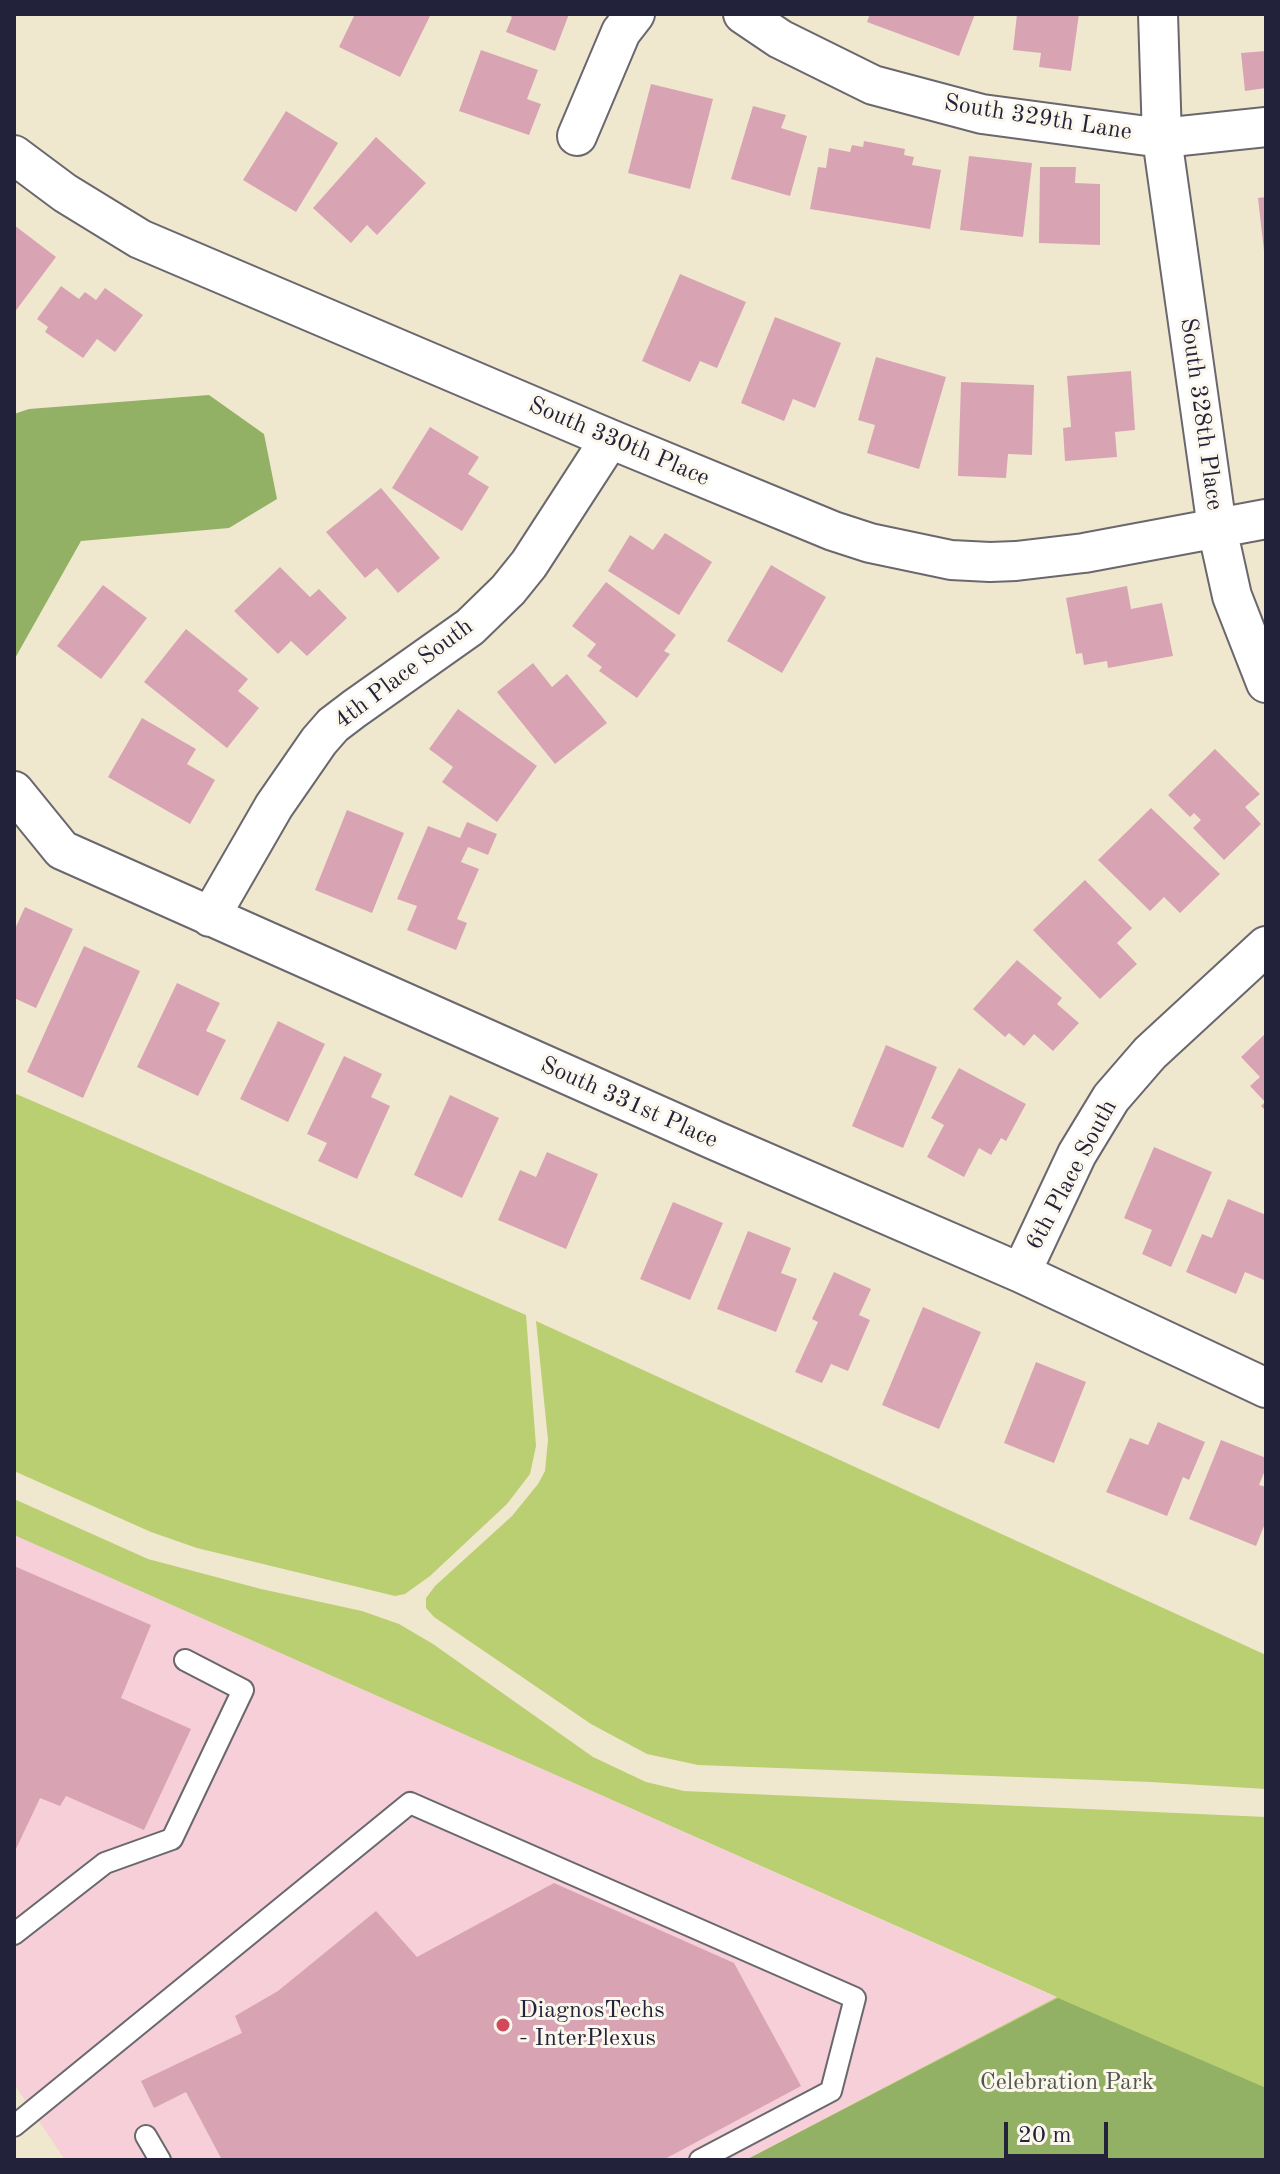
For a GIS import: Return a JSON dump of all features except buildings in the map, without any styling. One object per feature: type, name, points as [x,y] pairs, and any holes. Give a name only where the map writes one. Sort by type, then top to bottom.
[{"type":"street","points":[[577,136],[621,32],[635,14]]},
{"type":"street","name":"South 329th Lane","points":[[743,14],[780,39],[873,85],[982,114],[1162,138]]},
{"type":"street","name":"South 328th Place","points":[[1158,14],[1162,138],[1217,528],[1232,596],[1266,683]]},
{"type":"street","points":[[1162,138],[1266,127]]},
{"type":"street","name":"South 330th Place","points":[[14,155],[65,193],[140,239],[833,531],[906,552],[951,560],[990,562],[1047,559],[1266,519]]},
{"type":"street","name":"4th Place South","points":[[210,917],[274,806],[319,741],[354,709],[461,634],[508,590],[529,564],[610,439]]},
{"type":"street","name":"South 331st Place","points":[[14,791],[62,850],[1021,1273],[1266,1388]]},
{"type":"street","name":"6th Place South","points":[[1021,1273],[1077,1154],[1111,1098],[1150,1053],[1266,946]]},
{"type":"lane","points":[[14,1934],[105,1863],[172,1839],[243,1690],[185,1660]]},
{"type":"lane","points":[[14,2126],[410,1803],[855,1998],[831,2091],[700,2160]]},
{"type":"lane","points":[[146,2136],[160,2160]]},
{"type":"shaded area","points":[[14,1535],[1058,1998],[746,2160],[65,2160],[14,2084]]},
{"type":"green space","points":[[209,395],[264,434],[277,499],[229,528],[81,541],[14,660],[14,414],[29,409]]},
{"type":"green space","points":[[14,1093],[526,1315],[536,1446],[530,1474],[507,1504],[430,1576],[405,1594],[395,1596],[197,1548],[151,1532],[14,1471]]},
{"type":"green space","points":[[536,1321],[1266,1655],[1266,1789],[698,1765],[647,1754],[591,1724],[434,1617],[426,1608],[426,1598],[435,1586],[512,1516],[545,1471],[548,1440]]},
{"type":"green space","points":[[14,1499],[148,1559],[261,1589],[362,1611],[399,1624],[433,1644],[593,1757],[646,1782],[684,1791],[1266,1817],[1266,2160],[746,2160],[1057,1997],[14,1535]]},
{"type":"green space","name":"Celebration Park","points":[[1058,1998],[1266,2088],[1266,2160],[746,2160]]},
{"type":"place","name":"DiagnosTechs - InterPlexus","points":[[503,2025]]}]
